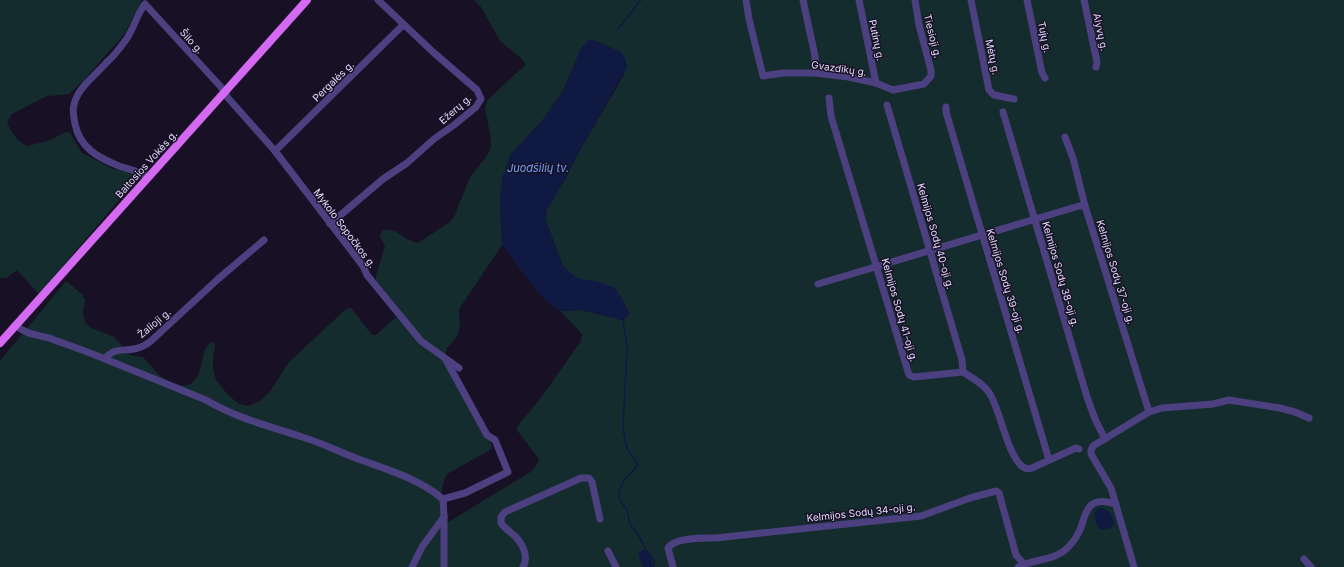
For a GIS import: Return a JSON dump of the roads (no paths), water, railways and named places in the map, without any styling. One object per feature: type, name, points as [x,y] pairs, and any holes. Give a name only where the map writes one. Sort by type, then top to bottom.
[{"type":"main road","name":"Baltosios Vokės g.","points":[[0,343],[307,0]]},
{"type":"street","name":"Ežerų g.","points":[[330,224],[383,179],[407,163],[476,107],[481,99],[478,90],[403,25],[378,0]]},
{"type":"street","name":"Gvazdikų g.","points":[[746,0],[762,76],[783,73],[815,73],[849,77],[876,83],[893,90],[924,84],[931,76]]},
{"type":"street","points":[[803,0],[815,56],[815,73]]},
{"type":"street","name":"Putinų g.","points":[[859,0],[876,83]]},
{"type":"street","name":"Tiesioji g.","points":[[914,0],[931,70],[931,76]]},
{"type":"street","name":"Mėtų g.","points":[[971,0],[989,90],[994,95],[1014,99]]},
{"type":"street","name":"Tujų g.","points":[[1027,0],[1044,78]]},
{"type":"street","name":"Alyvų g.","points":[[1084,0],[1097,62],[1096,67]]},
{"type":"street","name":"Šilo g.","points":[[148,178],[139,172],[103,159],[89,149],[76,130],[73,113],[76,97],[126,40],[131,33],[137,16],[145,4],[224,92]]},
{"type":"street","name":"Pergalės g.","points":[[275,151],[403,25]]},
{"type":"street","name":"Mykolo Sopočkos g.","points":[[224,92],[275,151],[410,330],[421,341],[459,368]]},
{"type":"street","name":"Kelmijos Sodų 41-oji g.","points":[[829,98],[831,116],[909,375],[914,378],[963,372]]},
{"type":"street","name":"Kelmijos Sodų 40-oji g.","points":[[887,105],[962,360],[963,372]]},
{"type":"street","name":"Kelmijos Sodų 39-oji g.","points":[[946,107],[946,112],[982,236],[1049,460]]},
{"type":"street","name":"Kelmijos Sodų 38-oji g.","points":[[1002,112],[1087,397],[1095,419],[1105,439]]},
{"type":"street","name":"Kelmijos Sodų 37-oji g.","points":[[1065,137],[1073,158],[1085,206],[1149,412]]},
{"type":"street","points":[[818,284],[1079,206],[1085,206]]},
{"type":"street","name":"Žalioji g.","points":[[105,359],[117,350],[134,349],[144,346],[151,341],[218,279],[264,240]]},
{"type":"street","points":[[15,325],[22,331],[82,349],[206,400],[221,409],[259,424],[303,437],[349,456],[394,472],[431,489],[443,499],[444,567]]},
{"type":"street","points":[[443,499],[465,493],[508,472],[495,440],[487,435],[445,358]]},
{"type":"street","points":[[963,372],[989,392],[1013,453],[1020,464],[1025,468],[1029,468],[1079,448]]},
{"type":"street","points":[[1134,567],[1111,488],[1093,459],[1091,450],[1092,446],[1149,412],[1162,408],[1213,404],[1229,400],[1285,409],[1309,418]]},
{"type":"street","points":[[523,567],[527,559],[521,545],[501,523],[501,518],[505,512],[584,477],[589,478],[592,482],[600,519]]},
{"type":"street","name":"Kelmijos Sodų 34-oji g.","points":[[673,567],[669,556],[669,546],[690,539],[716,538],[921,516],[994,491],[999,494],[1016,555],[1021,565],[1058,555],[1065,550],[1079,532],[1086,514],[1094,503],[1101,501],[1116,504]]},
{"type":"street","points":[[412,567],[422,547],[444,517]]},
{"type":"street","points":[[608,551],[616,567]]},
{"type":"street","points":[[1304,559],[1311,567]]},
{"type":"water","name":"Juodšilių tv.","points":[[592,39],[621,52],[624,56],[627,67],[577,155],[567,176],[547,209],[545,218],[563,266],[577,278],[600,282],[615,288],[629,314],[623,320],[581,310],[560,311],[549,304],[535,289],[502,245],[500,197],[503,176],[511,154],[542,121],[563,91],[581,48]]},
{"type":"water","points":[[1100,508],[1109,511],[1112,515],[1114,524],[1111,528],[1100,530],[1097,526],[1095,515],[1097,509]]},
{"type":"water","points":[[646,549],[650,553],[653,567],[643,567],[638,554]]},
{"type":"waterway","points":[[618,29],[641,0]]},
{"type":"waterway","points":[[623,319],[627,348],[623,428],[626,445],[638,465],[625,479],[619,491],[620,501],[627,509],[630,524],[646,550]]},
{"type":"waterway","points":[[649,554],[654,560],[654,567]]}]
